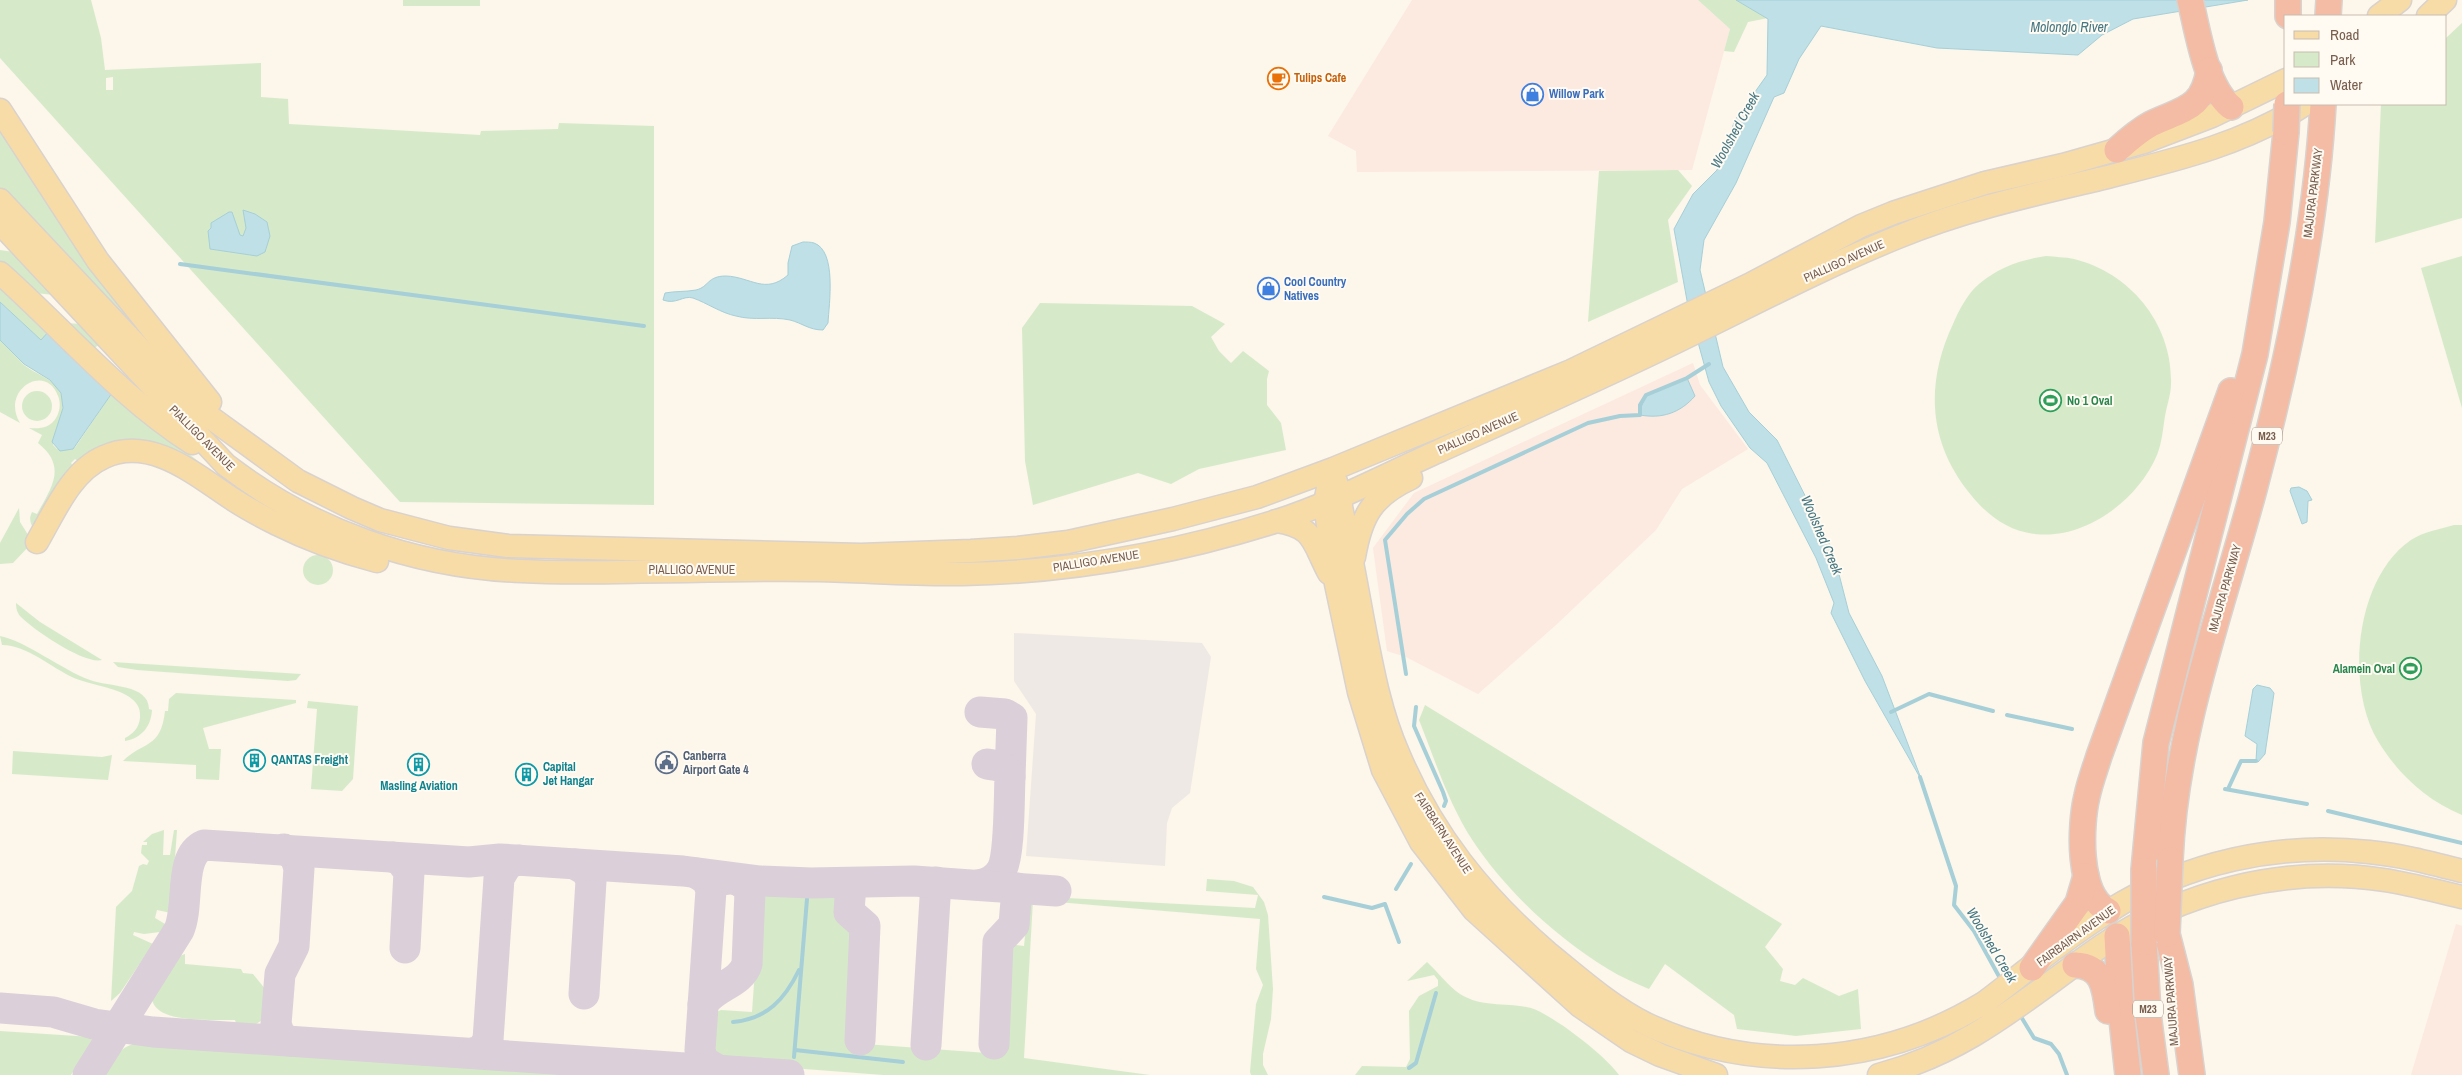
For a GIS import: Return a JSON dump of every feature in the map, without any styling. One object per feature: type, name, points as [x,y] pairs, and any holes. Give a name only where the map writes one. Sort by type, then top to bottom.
[{"type":"highway","points":[[2190,0],[2209,70],[2217,91],[2221,112]]},
{"type":"highway","points":[[2288,0],[2288,15]]},
{"type":"highway","points":[[2328,15],[2329,0]]},
{"type":"highway","points":[[2117,150],[2143,128],[2192,106],[2205,89],[2209,70]]},
{"type":"highway","name":"MAJURA PARKWAY","points":[[2156,1075],[2148,1014],[2144,943],[2144,870],[2156,743],[2247,391],[2263,312],[2277,222],[2287,105]]},
{"type":"highway","name":"MAJURA PARKWAY","points":[[2177,1075],[2170,1010],[2166,922],[2172,813],[2183,749],[2206,654],[2253,492],[2291,334],[2311,212],[2314,107]]},
{"type":"highway","points":[[2128,1075],[2121,1010],[2118,915],[2098,903],[2086,876],[2083,831],[2089,788],[2227,408],[2264,263],[2277,222]]},
{"type":"highway","points":[[2033,976],[2078,902],[2086,876]]},
{"type":"highway","points":[[2166,922],[2180,984],[2192,1075]]},
{"type":"highway","points":[[2075,965],[2092,969],[2104,983],[2117,1075]]},
{"type":"main road","points":[[2379,15],[2400,0]]},
{"type":"main road","points":[[2429,15],[2445,0]]},
{"type":"main road","name":"PIALLIGO AVENUE","points":[[0,200],[172,382],[203,412],[298,481],[380,520],[428,534],[470,542],[594,549],[861,555],[1018,548],[1068,542],[1182,517],[1257,497],[1333,469],[1571,371],[1656,341],[1754,293],[1861,226],[1893,213],[1985,183],[2117,150],[2221,112],[2284,81]]},
{"type":"main road","points":[[2221,112],[2255,116],[2314,107]]},
{"type":"main road","name":"PIALLIGO AVENUE","points":[[1754,293],[1945,220],[2002,202],[2163,163],[2241,138],[2314,107]]},
{"type":"main road","points":[[0,110],[110,276],[235,434]]},
{"type":"main road","name":"PIALLIGO AVENUE","points":[[0,223],[226,465],[267,494],[298,512],[370,544],[397,552],[454,564],[524,572],[809,570],[961,574],[1010,571],[1129,557],[1184,546],[1276,521],[1332,500],[1599,378],[1656,341]]},
{"type":"main road","points":[[0,273],[134,398],[175,433],[226,465]]},
{"type":"main road","points":[[1352,563],[1358,537],[1367,512],[1385,493],[1519,428],[1599,378]]},
{"type":"main road","points":[[37,542],[70,487],[87,468],[103,457],[123,451],[134,451],[167,458],[271,521],[344,551],[394,565],[448,576],[484,576],[524,572]]},
{"type":"main road","name":"FAIRBAIRN AVENUE","points":[[1333,469],[1332,500],[1336,584],[1353,668],[1372,738],[1398,802],[1421,842],[1448,880],[1500,936],[1580,1006],[1611,1029],[1660,1055],[1719,1068],[1856,1053],[1917,1037],[1963,1016],[2033,976],[2166,881],[2217,863],[2294,849],[2372,852],[2462,871]]},
{"type":"main road","name":"FAIRBAIRN AVENUE","points":[[1332,500],[1352,563],[1371,663],[1396,750],[1425,807],[1480,888],[1521,929],[1621,1009],[1645,1024],[1676,1038],[1719,1068]]},
{"type":"main road","points":[[1276,521],[1297,524],[1306,531],[1336,584]]},
{"type":"main road","name":"FAIRBAIRN AVENUE","points":[[2118,915],[2166,922],[2253,882],[2292,876],[2384,880],[2462,897]]},
{"type":"main road","name":"FAIRBAIRN AVENUE","points":[[1879,1075],[1917,1064],[1968,1040],[1998,1021],[2033,976],[2075,965],[2118,915]]},
{"type":"main road","points":[[1660,1055],[1668,1066],[1671,1075]]},
{"type":"main road","points":[[1898,1075],[1917,1064]]},
{"type":"shaded area","name":"Willow Park","points":[[1412,0],[1698,0],[1730,29],[1692,170],[1357,172],[1356,151],[1328,136]]},
{"type":"shaded area","points":[[1693,363],[1700,385],[1748,449],[1682,489],[1656,530],[1557,624],[1478,694],[1406,657],[1387,651],[1373,548],[1414,493]]},
{"type":"shaded area","points":[[1014,633],[1202,643],[1211,657],[1190,793],[1172,808],[1167,823],[1165,866],[1026,856],[1036,714],[1014,681]]},
{"type":"shaded area","points":[[2456,924],[2462,926],[2462,1075],[2411,1075]]},
{"type":"green space","points":[[0,0],[91,0],[101,38],[105,70],[261,63],[261,97],[288,99],[289,124],[480,135],[481,131],[558,129],[559,123],[654,126],[654,505],[400,502],[0,58]],"holes":[[[113,77],[113,90],[106,90],[106,78]]]},
{"type":"green space","points":[[403,0],[480,0],[480,6],[403,6]]},
{"type":"green space","points":[[1698,0],[1736,0],[1768,18],[1748,22],[1734,52],[1724,51],[1730,29]]},
{"type":"green space","points":[[2462,23],[2462,218],[2375,243],[2381,105],[2447,105],[2447,37]]},
{"type":"green space","points":[[0,125],[134,322],[130,324],[0,188]]},
{"type":"green space","points":[[1678,170],[1692,186],[1668,220],[1678,282],[1588,322],[1599,171]]},
{"type":"green space","points":[[0,250],[14,252],[54,295],[35,293],[0,261]]},
{"type":"green space","name":"No 1 Oval","points":[[2046,256],[2074,259],[2095,266],[2113,276],[2130,289],[2145,305],[2156,322],[2165,342],[2170,362],[2171,384],[2159,450],[2148,472],[2137,487],[2108,514],[2091,524],[2072,531],[2054,534],[2035,534],[2007,526],[1991,515],[1971,495],[1957,475],[1946,455],[1939,434],[1935,412],[1935,391],[1944,346],[1955,319],[1975,288],[2002,269],[2019,262]]},
{"type":"green space","points":[[2462,256],[2462,408],[2421,268]]},
{"type":"green space","points":[[0,286],[49,331],[41,340],[0,302]]},
{"type":"green space","points":[[1040,303],[1192,306],[1225,324],[1211,337],[1219,351],[1231,363],[1243,351],[1269,371],[1267,379],[1267,405],[1281,423],[1286,450],[1199,469],[1171,484],[1138,473],[1033,505],[1025,461],[1022,328]]},
{"type":"green space","points":[[67,323],[80,324],[99,345],[94,348]]},
{"type":"green space","points":[[0,340],[24,365],[50,380],[59,390],[62,396],[63,409],[53,445],[57,449],[71,450],[76,446],[112,393],[218,477],[179,458],[80,462],[75,459],[71,463],[74,467],[36,532],[30,518],[32,512],[37,514],[47,495],[54,478],[55,469],[47,452],[38,443],[42,435],[29,428],[41,428],[51,424],[58,413],[60,401],[52,386],[44,381],[35,381],[27,384],[20,391],[16,400],[15,411],[20,423],[0,412]]},
{"type":"green space","points":[[37,391],[48,395],[52,406],[48,417],[37,421],[26,417],[22,406],[26,395]]},
{"type":"green space","points":[[19,508],[20,522],[30,538],[30,545],[13,563],[0,564],[0,543]]},
{"type":"green space","name":"Alamein Oval","points":[[2454,525],[2462,525],[2462,815],[2436,802],[2425,794],[2404,775],[2386,753],[2378,741],[2368,718],[2361,692],[2359,663],[2361,634],[2367,606],[2378,580],[2392,557],[2416,537]]},
{"type":"green space","points":[[318,555],[329,559],[333,570],[329,581],[318,585],[307,581],[303,570],[307,559]]},
{"type":"green space","points":[[16,603],[40,622],[102,660],[84,657],[48,638],[21,617]]},
{"type":"green space","points":[[0,636],[33,649],[68,670],[90,680],[127,688],[142,695],[147,701],[149,709],[152,710],[148,726],[141,734],[125,741],[125,738],[135,730],[140,718],[139,708],[134,701],[116,690],[74,678],[21,649],[2,645]]},
{"type":"green space","points":[[113,662],[301,674],[296,680],[288,681],[137,670],[118,667]]},
{"type":"green space","points":[[176,693],[296,700],[296,703],[203,728],[209,749],[221,749],[219,780],[196,779],[196,765],[123,761],[150,743],[160,732],[165,711],[168,711],[169,699]]},
{"type":"green space","points":[[308,701],[358,706],[353,779],[342,791],[311,789],[317,709],[307,708]]},
{"type":"green space","points":[[1425,705],[1782,924],[1765,947],[1783,969],[1780,981],[1795,985],[1803,978],[1839,996],[1858,989],[1861,1029],[1796,1036],[1737,1029],[1734,1015],[1665,964],[1649,989],[1613,972],[1570,943],[1534,912],[1501,878],[1486,860],[1464,827],[1443,782],[1419,720]]},
{"type":"green space","points":[[13,751],[102,757],[112,755],[108,780],[12,774]]},
{"type":"green space","points":[[164,830],[163,855],[170,855],[174,830],[177,830],[171,913],[157,910],[155,918],[165,924],[160,932],[144,934],[134,932],[133,935],[153,944],[120,993],[111,1001],[116,907],[132,891],[139,866],[147,865],[149,861],[141,853],[142,845],[147,845],[147,842],[143,842],[152,834]]},
{"type":"green space","points":[[1207,879],[1234,881],[1253,887],[1264,902],[1268,915],[1273,989],[1271,1019],[1263,1054],[1263,1065],[1268,1075],[1251,1075],[1250,1072],[1256,1004],[1263,985],[1256,969],[1260,919],[1033,900],[1024,1058],[1150,1075],[883,1075],[740,1064],[738,1061],[718,1059],[714,1055],[714,1013],[721,1010],[752,1012],[761,886],[843,889],[841,907],[843,919],[850,927],[857,928],[851,1043],[1001,1054],[1009,944],[1024,946],[1029,896],[1255,908],[1258,895],[1206,891]]},
{"type":"green space","points":[[185,954],[185,964],[241,969],[243,973],[253,974],[266,990],[264,1019],[256,1024],[236,1023],[235,1020],[196,1020],[168,1015],[158,1009],[152,1001],[156,981],[171,959]]},
{"type":"green space","points":[[1427,962],[1451,987],[1468,998],[1486,1003],[1522,1006],[1541,1012],[1591,1047],[1619,1075],[1355,1075],[1362,1066],[1406,1067],[1410,1059],[1409,1011],[1419,996],[1438,986],[1438,980],[1434,975],[1407,981]]},
{"type":"green space","points":[[0,1031],[92,1037],[94,1039],[71,1075],[0,1075]]},
{"type":"green space","points":[[149,1040],[655,1075],[100,1075],[120,1051],[133,1044]]},
{"type":"water","name":"Molonglo River","points":[[1736,0],[2248,0],[2133,19],[2102,35],[2078,55],[1937,48],[1821,26],[1799,59],[1784,93],[1774,97],[1736,183],[1704,240],[1700,270],[1723,367],[1749,412],[1777,440],[1833,551],[1849,613],[1882,676],[1922,781],[1865,681],[1831,613],[1834,603],[1816,558],[1767,463],[1750,448],[1721,406],[1709,382],[1688,306],[1674,229],[1693,194],[1717,170],[1735,120],[1767,75],[1768,19]]},
{"type":"water","points":[[243,210],[255,214],[267,222],[270,236],[265,252],[257,256],[210,249],[208,231],[211,228],[211,223],[229,212],[232,212],[240,235],[243,236],[246,228]]},
{"type":"water","points":[[803,242],[814,243],[821,248],[826,256],[829,267],[828,323],[823,330],[783,319],[736,316],[689,297],[672,301],[663,300],[665,293],[700,289],[720,276],[735,277],[765,284],[780,281],[788,275],[788,263],[792,246]]},
{"type":"water","points":[[0,302],[41,340],[49,331],[112,393],[73,449],[60,451],[52,442],[63,408],[61,393],[50,380],[24,364],[0,340]]},
{"type":"water","points":[[1687,378],[1695,396],[1683,407],[1663,415],[1640,415],[1639,412],[1646,395]]},
{"type":"water","points":[[2299,487],[2307,491],[2312,500],[2308,501],[2307,522],[2302,524],[2290,491],[2291,488]]},
{"type":"water","points":[[2257,685],[2270,688],[2274,693],[2265,754],[2258,762],[2256,761],[2257,744],[2245,736],[2253,689]]},
{"type":"waterway","points":[[180,264],[644,326]]},
{"type":"waterway","points":[[1406,674],[1385,540],[1407,514],[1424,499],[1588,423],[1620,416],[1640,415],[1640,405],[1646,395],[1687,378],[1709,364]]},
{"type":"waterway","points":[[1891,712],[1929,694],[1993,711]]},
{"type":"waterway","points":[[1416,707],[1414,726],[1443,792],[1446,801],[1444,806]]},
{"type":"waterway","points":[[2007,715],[2072,729]]},
{"type":"waterway","points":[[2228,789],[2241,761],[2256,761]]},
{"type":"waterway","name":"Woolshed Creek","points":[[1920,777],[1956,886],[1954,905],[1974,931],[2001,980]]},
{"type":"waterway","points":[[2225,789],[2307,804]]},
{"type":"waterway","points":[[2328,811],[2462,843]]},
{"type":"waterway","points":[[1396,889],[1411,864]]},
{"type":"waterway","points":[[1324,897],[1372,908],[1385,904],[1399,942]]},
{"type":"waterway","points":[[794,1057],[807,899]]},
{"type":"waterway","points":[[733,1022],[756,1017],[774,1006],[788,990],[799,970]]},
{"type":"waterway","points":[[1409,1068],[1416,1063],[1436,993]]},
{"type":"waterway","name":"Woolshed Creek","points":[[2020,1015],[2034,1038],[2051,1044],[2059,1054],[2067,1075]]},
{"type":"waterway","points":[[795,1050],[903,1062]]},
{"type":"taxiway","points":[[980,712],[1005,714],[1012,718],[1010,777]]},
{"type":"taxiway","points":[[978,885],[991,881],[1001,871],[1008,840],[1009,773],[1004,768],[987,764]]},
{"type":"taxiway","points":[[88,1075],[179,930],[191,859],[196,851],[204,845],[469,862],[500,859],[683,871],[760,881],[811,883],[914,881],[1056,891]]},
{"type":"taxiway","points":[[284,849],[295,856],[299,868],[294,946],[280,974],[276,1024],[280,1036],[289,1041]]},
{"type":"taxiway","points":[[393,857],[401,861],[409,872],[405,948]]},
{"type":"taxiway","points":[[473,1053],[482,1050],[488,1040],[499,878],[508,863],[519,860]]},
{"type":"taxiway","points":[[575,864],[587,871],[591,881],[584,994]]},
{"type":"taxiway","points":[[696,873],[707,880],[711,890],[700,1050],[703,1061],[718,1070]]},
{"type":"taxiway","points":[[703,1004],[714,993],[739,976],[747,964],[750,892],[739,881],[723,880]]},
{"type":"taxiway","points":[[926,1045],[936,882]]},
{"type":"taxiway","points":[[851,883],[849,912],[865,926],[860,1040]]},
{"type":"taxiway","points":[[994,1044],[998,942],[1014,925],[1017,888]]},
{"type":"taxiway","points":[[0,1008],[53,1012],[94,1024],[153,1032],[789,1075]]},
{"type":"place","name":"Tulips Cafe","points":[[1278,78]]},
{"type":"place","name":"Willow Park","points":[[1533,94]]},
{"type":"place","name":"Cool Country Natives","points":[[1268,289]]},
{"type":"place","name":"No 1 Oval","points":[[2051,401]]},
{"type":"place","name":"Alamein Oval","points":[[2411,669]]},
{"type":"place","name":"QANTAS Freight","points":[[255,760]]},
{"type":"place","name":"Canberra Airport Gate 4","points":[[667,763]]},
{"type":"place","name":"Masling Aviation","points":[[419,765]]},
{"type":"place","name":"Capital Jet Hangar","points":[[527,774]]}]
